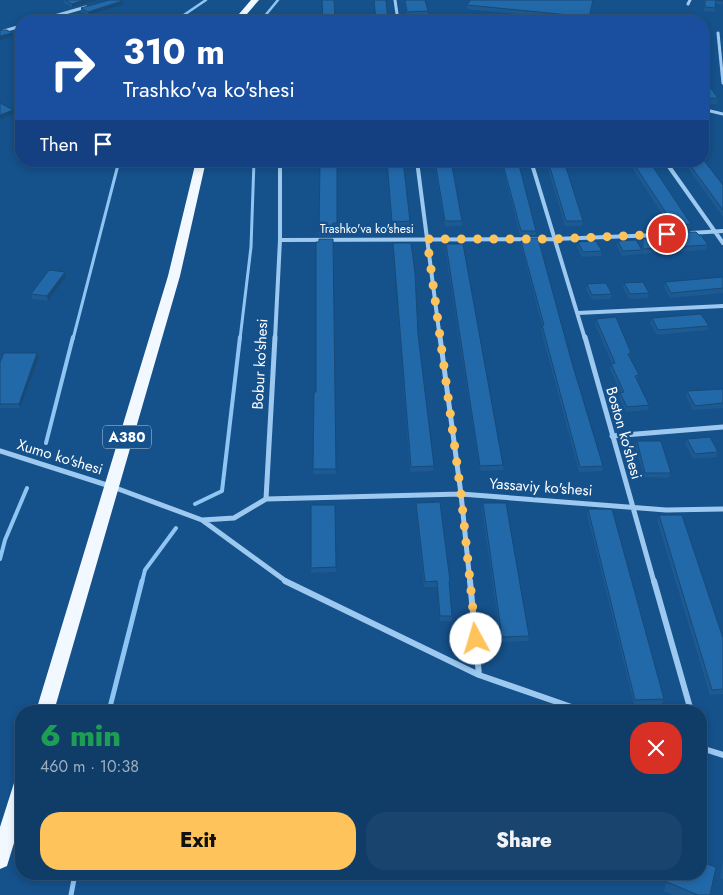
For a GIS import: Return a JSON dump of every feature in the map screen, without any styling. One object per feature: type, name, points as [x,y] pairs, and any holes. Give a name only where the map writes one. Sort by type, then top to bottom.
[{"type":"highway","points":[[242,15],[255,0]]},
{"type":"highway","name":"A380","points":[[47,705],[174,276],[200,167]]},
{"type":"highway","points":[[0,858],[15,808]]},
{"type":"street","points":[[395,0],[397,15]]},
{"type":"street","points":[[688,4],[690,0]]},
{"type":"street","points":[[58,15],[92,5]]},
{"type":"street","points":[[0,32],[15,28]]},
{"type":"street","points":[[718,33],[723,83]]},
{"type":"street","points":[[709,111],[723,114]]},
{"type":"street","name":"Bobur ko'shesi","points":[[266,499],[280,240],[280,167]]},
{"type":"street","points":[[418,167],[461,494],[479,676]]},
{"type":"street","name":"Boston ko'shesi","points":[[533,167],[578,314],[689,705]]},
{"type":"street","points":[[669,167],[723,243]]},
{"type":"street","name":"Trashko'va ko'shesi","points":[[280,240],[555,239],[723,231]]},
{"type":"street","points":[[578,314],[723,306]]},
{"type":"street","points":[[612,436],[723,426]]},
{"type":"street","name":"Xumo ko'shesi","points":[[0,451],[113,487],[202,520]]},
{"type":"street","name":"Yassaviy ko'shesi","points":[[266,499],[461,494],[632,506],[657,511],[683,512],[723,509]]},
{"type":"street","points":[[202,520],[234,518],[266,499]]},
{"type":"street","points":[[202,520],[292,586],[479,676],[565,705]]},
{"type":"street","points":[[707,750],[723,755]]},
{"type":"building","points":[[65,0],[84,0],[72,4]]},
{"type":"building","points":[[109,0],[122,1],[88,12],[81,8]]},
{"type":"building","points":[[322,0],[334,0],[335,15],[323,15]]},
{"type":"building","points":[[374,0],[386,0],[387,15],[375,15]]},
{"type":"building","points":[[405,0],[425,0],[428,11],[407,12]]},
{"type":"building","points":[[470,0],[593,0],[589,15],[569,15],[467,5]]},
{"type":"building","points":[[705,0],[716,0],[715,8],[705,7]]},
{"type":"building","points":[[0,30],[7,30],[12,33],[0,36]]},
{"type":"building","points":[[709,86],[718,98],[709,99]]},
{"type":"building","points":[[0,103],[13,110],[0,115]]},
{"type":"building","points":[[320,167],[337,167],[337,223],[333,223],[333,231],[319,231]]},
{"type":"building","points":[[387,167],[404,167],[410,221],[392,222]]},
{"type":"building","points":[[436,167],[452,167],[462,221],[445,221]]},
{"type":"building","points":[[504,167],[520,167],[536,231],[521,231]]},
{"type":"building","points":[[550,167],[566,167],[583,221],[566,221]]},
{"type":"building","points":[[636,167],[653,167],[691,224],[674,225]]},
{"type":"building","points":[[691,167],[709,167],[723,185],[723,210]]},
{"type":"building","points":[[678,232],[696,232],[701,235],[708,245],[643,249],[643,239],[681,236]]},
{"type":"building","points":[[523,238],[538,238],[572,363],[603,466],[580,467],[521,241],[523,241]]},
{"type":"building","points":[[319,239],[333,239],[336,469],[313,469],[314,392],[316,392],[316,242],[319,242]]},
{"type":"building","points":[[636,240],[642,250],[623,251],[618,241]]},
{"type":"building","points":[[596,241],[602,251],[583,252],[578,242]]},
{"type":"building","points":[[393,243],[411,243],[415,273],[418,334],[434,466],[411,467]]},
{"type":"building","points":[[446,244],[463,244],[503,465],[480,466]]},
{"type":"building","points":[[49,270],[65,272],[47,296],[31,294]]},
{"type":"building","points":[[723,277],[723,288],[671,293],[665,282]]},
{"type":"building","points":[[643,282],[649,293],[630,294],[624,283]]},
{"type":"building","points":[[606,283],[612,294],[592,295],[587,284]]},
{"type":"building","points":[[701,314],[709,326],[658,330],[652,318]]},
{"type":"building","points":[[616,317],[631,353],[628,354],[639,375],[635,376],[649,405],[627,407],[620,393],[624,392],[611,364],[615,363],[596,319]]},
{"type":"building","points":[[4,353],[37,353],[19,404],[0,404],[0,362]]},
{"type":"building","points":[[723,389],[723,403],[695,406],[687,391]]},
{"type":"building","points":[[710,437],[718,452],[695,454],[687,439]]},
{"type":"building","points":[[637,441],[661,441],[671,473],[645,473]]},
{"type":"building","points":[[440,502],[450,581],[452,616],[440,616],[437,581],[425,582],[416,503]]},
{"type":"building","points":[[483,503],[506,503],[529,636],[502,637]]},
{"type":"building","points":[[311,505],[335,505],[336,567],[311,568]]},
{"type":"building","points":[[588,509],[612,509],[664,699],[635,700]]},
{"type":"building","points":[[659,515],[682,515],[723,638],[723,689],[712,690]]},
{"type":"building","points":[[707,864],[716,867],[710,895],[698,895],[667,882],[668,880],[707,880]]},
{"type":"waterway","points":[[184,15],[206,0]]},
{"type":"waterway","points":[[266,15],[278,0]]},
{"type":"waterway","points":[[73,339],[117,167]]},
{"type":"waterway","points":[[240,339],[251,247],[254,167]]},
{"type":"waterway","points":[[46,443],[73,337]]},
{"type":"waterway","points":[[195,504],[222,491],[240,337]]},
{"type":"waterway","points":[[0,559],[5,540],[27,488]]},
{"type":"waterway","points":[[142,582],[145,570],[176,528]]},
{"type":"waterway","points":[[111,705],[142,581]]},
{"type":"waterway","points":[[71,895],[74,880]]},
{"type":"route","points":[[476,639],[461,494],[427,239],[555,239],[667,234]]}]
